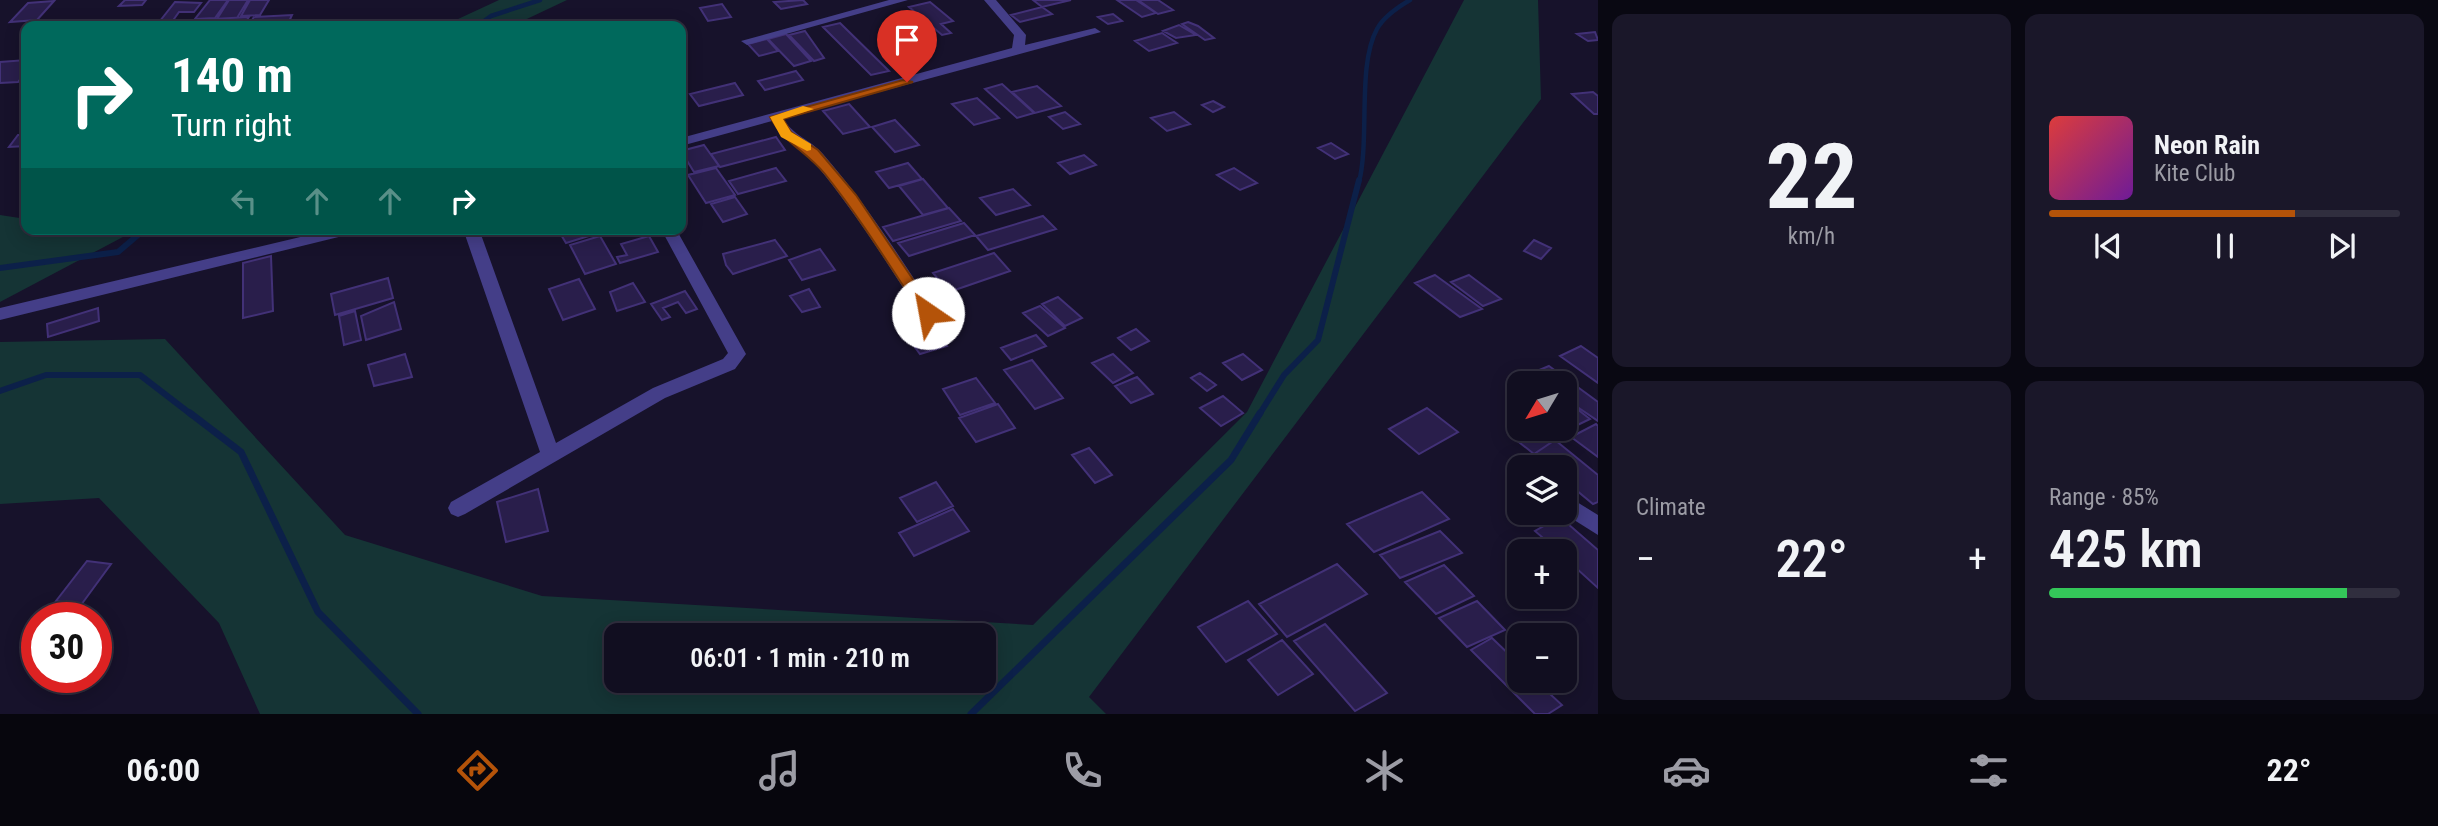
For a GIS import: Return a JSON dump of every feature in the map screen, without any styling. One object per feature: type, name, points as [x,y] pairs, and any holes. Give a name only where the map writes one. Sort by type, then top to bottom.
[{"type":"street","points":[[747,41],[902,0]]},
{"type":"street","points":[[990,0],[1020,35],[1018,50]]},
{"type":"street","points":[[686,141],[1018,50],[1095,33]]},
{"type":"street","points":[[776,117],[786,134],[814,152],[851,198],[928,313]]},
{"type":"street","points":[[0,314],[180,270],[257,255],[332,235]]},
{"type":"street","points":[[473,235],[551,456]]},
{"type":"street","points":[[458,508],[659,393],[729,364],[737,354],[671,235]]},
{"type":"street","points":[[1577,511],[1598,526]]},
{"type":"green space","points":[[499,0],[567,0],[523,21],[454,21]]},
{"type":"green space","points":[[1464,0],[1538,0],[1541,99],[1089,697],[1106,714],[260,714],[219,623],[99,498],[0,504],[0,342],[165,339],[345,535],[542,596],[1033,625],[1247,412]]},
{"type":"green space","points":[[0,215],[21,218],[21,235],[127,235],[0,302]]},
{"type":"building","points":[[125,0],[146,0],[142,5],[119,6]]},
{"type":"building","points":[[210,0],[228,0],[215,18],[195,19]]},
{"type":"building","points":[[229,0],[248,0],[237,18],[217,19]]},
{"type":"building","points":[[250,0],[269,0],[260,15],[241,16]]},
{"type":"building","points":[[803,0],[807,4],[781,9],[774,2]]},
{"type":"building","points":[[1033,0],[1071,0],[1042,7]]},
{"type":"building","points":[[1117,0],[1136,0],[1156,13],[1142,17]]},
{"type":"building","points":[[1138,0],[1158,0],[1173,10],[1158,14]]},
{"type":"building","points":[[54,1],[37,20],[10,22],[28,3]]},
{"type":"building","points":[[175,2],[201,3],[194,12],[179,12],[173,21],[160,21]]},
{"type":"building","points":[[930,2],[953,21],[941,24],[951,33],[942,35],[909,7]]},
{"type":"building","points":[[722,4],[731,17],[708,21],[700,8]]},
{"type":"building","points":[[1042,7],[1052,14],[1020,22],[1011,15]]},
{"type":"building","points":[[1113,14],[1122,21],[1108,24],[1098,17]]},
{"type":"building","points":[[292,15],[289,21],[251,21],[254,17]]},
{"type":"building","points":[[249,17],[246,21],[211,21]]},
{"type":"building","points":[[209,19],[208,21],[173,21]]},
{"type":"building","points":[[1188,22],[1214,38],[1205,40],[1182,24]]},
{"type":"building","points":[[840,23],[889,71],[871,75],[823,27]]},
{"type":"building","points":[[1179,25],[1196,35],[1176,38],[1163,31]]},
{"type":"building","points":[[805,31],[824,58],[814,61],[789,35]]},
{"type":"building","points":[[1595,32],[1598,40],[1588,41],[1577,34]]},
{"type":"building","points":[[1162,33],[1177,43],[1149,51],[1135,41]]},
{"type":"building","points":[[786,34],[811,61],[794,66],[768,39]]},
{"type":"building","points":[[767,39],[778,51],[759,56],[748,44]]},
{"type":"building","points":[[912,48],[921,56],[893,63],[884,55]]},
{"type":"building","points":[[21,60],[21,78],[18,82],[0,83],[0,62]]},
{"type":"building","points":[[796,71],[803,80],[765,90],[758,81]]},
{"type":"building","points":[[735,83],[743,95],[699,106],[690,94]]},
{"type":"building","points":[[1002,84],[1034,113],[1017,118],[985,89]]},
{"type":"building","points":[[1037,86],[1061,106],[1035,113],[1012,92]]},
{"type":"building","points":[[1593,92],[1598,96],[1598,114],[1594,114],[1572,94]]},
{"type":"building","points":[[977,98],[999,118],[974,125],[952,104]]},
{"type":"building","points":[[1213,101],[1224,107],[1213,112],[1202,105]]},
{"type":"building","points":[[849,104],[870,127],[843,134],[823,111]]},
{"type":"building","points":[[1065,112],[1080,124],[1063,129],[1049,117]]},
{"type":"building","points":[[1174,112],[1190,124],[1167,131],[1151,118]]},
{"type":"building","points":[[895,120],[919,145],[895,152],[872,127]]},
{"type":"building","points":[[18,135],[21,135],[21,146],[9,147]]},
{"type":"building","points":[[776,137],[785,150],[720,167],[711,154]]},
{"type":"building","points":[[1331,143],[1348,154],[1335,159],[1318,148]]},
{"type":"building","points":[[704,145],[719,166],[694,172],[686,159],[686,150]]},
{"type":"building","points":[[1084,155],[1096,165],[1070,174],[1058,163]]},
{"type":"building","points":[[908,163],[922,179],[889,188],[876,172]]},
{"type":"building","points":[[716,168],[735,195],[706,203],[688,175]]},
{"type":"building","points":[[776,168],[786,181],[738,194],[729,181]]},
{"type":"building","points":[[1234,168],[1257,183],[1240,190],[1217,175]]},
{"type":"building","points":[[923,179],[948,208],[923,215],[899,186]]},
{"type":"building","points":[[1013,189],[1030,205],[996,215],[980,198]]},
{"type":"building","points":[[735,197],[747,214],[723,222],[711,204]]},
{"type":"building","points":[[949,208],[961,221],[893,241],[883,227]]},
{"type":"building","points":[[1043,216],[1056,229],[988,250],[976,236]]},
{"type":"building","points":[[964,223],[975,235],[909,256],[898,243]]},
{"type":"building","points":[[561,235],[592,235],[566,243]]},
{"type":"building","points":[[600,236],[616,264],[585,274],[570,245]]},
{"type":"building","points":[[649,236],[658,252],[620,263],[617,257],[627,255],[621,244]]},
{"type":"building","points":[[775,240],[787,256],[733,274],[726,265],[723,254]]},
{"type":"building","points":[[1534,240],[1551,248],[1541,259],[1524,251]]},
{"type":"building","points":[[820,249],[835,270],[802,280],[789,260]]},
{"type":"building","points":[[994,253],[1010,271],[949,292],[933,273]]},
{"type":"building","points":[[271,256],[273,311],[243,318],[243,263]]},
{"type":"building","points":[[1435,275],[1482,309],[1460,317],[1415,283]]},
{"type":"building","points":[[1469,275],[1501,299],[1483,306],[1451,282]]},
{"type":"building","points":[[388,278],[393,298],[335,315],[331,294]]},
{"type":"building","points":[[579,279],[595,309],[563,320],[549,289]]},
{"type":"building","points":[[633,283],[645,302],[617,311],[610,292]]},
{"type":"building","points":[[809,289],[820,307],[802,312],[790,296]]},
{"type":"building","points":[[685,291],[697,309],[686,313],[678,302],[663,308],[670,317],[662,320],[651,304]]},
{"type":"building","points":[[1058,297],[1082,318],[1065,326],[1042,304]]},
{"type":"building","points":[[394,302],[401,329],[366,340],[361,316]]},
{"type":"building","points":[[1040,306],[1065,328],[1048,336],[1023,313]]},
{"type":"building","points":[[98,308],[99,321],[48,337],[47,324]]},
{"type":"building","points":[[355,311],[361,340],[344,345],[339,316]]},
{"type":"building","points":[[930,321],[947,346],[920,354],[903,331]]},
{"type":"building","points":[[1136,329],[1149,341],[1131,350],[1118,338]]},
{"type":"building","points":[[1036,335],[1046,346],[1011,360],[1001,348]]},
{"type":"building","points":[[1581,346],[1598,358],[1598,383],[1560,356]]},
{"type":"building","points":[[405,354],[412,377],[374,386],[368,365]]},
{"type":"building","points":[[1113,354],[1133,373],[1113,383],[1092,363]]},
{"type":"building","points":[[1243,354],[1262,370],[1242,380],[1223,363]]},
{"type":"building","points":[[1032,360],[1063,398],[1035,409],[1004,370]]},
{"type":"building","points":[[1549,366],[1556,371],[1537,371]]},
{"type":"building","points":[[1200,373],[1216,385],[1207,391],[1191,378]]},
{"type":"building","points":[[1137,377],[1153,394],[1131,403],[1115,386]]},
{"type":"building","points":[[976,378],[995,403],[960,415],[943,389]]},
{"type":"building","points":[[1577,387],[1598,402],[1598,421],[1577,407]]},
{"type":"building","points":[[1223,396],[1243,413],[1221,426],[1200,408]]},
{"type":"building","points":[[998,404],[1015,428],[976,442],[959,418]]},
{"type":"building","points":[[1427,408],[1458,432],[1419,454],[1389,429]]},
{"type":"building","points":[[1577,409],[1590,419],[1577,425]]},
{"type":"building","points":[[1596,424],[1598,426],[1598,457],[1576,441],[1577,434]]},
{"type":"building","points":[[1518,441],[1554,441],[1534,454]]},
{"type":"building","points":[[1556,441],[1573,455],[1535,455]]},
{"type":"building","points":[[1089,448],[1112,475],[1095,483],[1072,455]]},
{"type":"building","points":[[1577,458],[1598,475],[1598,502],[1593,504],[1577,491]]},
{"type":"building","points":[[936,482],[953,506],[917,522],[900,498]]},
{"type":"building","points":[[538,489],[548,531],[506,542],[497,502]]},
{"type":"building","points":[[1422,492],[1449,519],[1374,552],[1347,524]]},
{"type":"building","points":[[953,509],[969,531],[914,556],[899,533]]},
{"type":"building","points":[[1546,525],[1569,525],[1598,550],[1598,588],[1577,569],[1577,539],[1544,539],[1535,531]]},
{"type":"building","points":[[1440,531],[1462,553],[1400,578],[1380,555]]},
{"type":"building","points":[[87,561],[111,564],[83,602],[56,601]]},
{"type":"building","points":[[1337,564],[1367,594],[1287,637],[1259,604]]},
{"type":"building","points":[[1444,565],[1474,596],[1436,614],[1405,582]]},
{"type":"building","points":[[1248,601],[1277,634],[1226,662],[1198,627]]},
{"type":"building","points":[[1477,601],[1505,630],[1467,647],[1439,618]]},
{"type":"building","points":[[1325,624],[1387,693],[1355,711],[1294,641]]},
{"type":"building","points":[[1492,638],[1507,652],[1507,686],[1471,650]]},
{"type":"building","points":[[1282,640],[1313,674],[1278,695],[1248,660]]},
{"type":"building","points":[[1514,693],[1549,693],[1562,705],[1548,714],[1535,714]]},
{"type":"waterway","points":[[484,21],[491,16],[540,0]]},
{"type":"waterway","points":[[1359,182],[1364,145],[1365,82],[1371,44],[1383,20],[1410,0]]},
{"type":"waterway","points":[[1259,415],[1284,375],[1318,340],[1359,180]]},
{"type":"waterway","points":[[0,268],[118,252],[138,235]]},
{"type":"waterway","points":[[0,391],[46,375],[140,375],[192,415]]},
{"type":"waterway","points":[[190,413],[241,452],[318,612],[418,714]]},
{"type":"waterway","points":[[971,714],[1231,460],[1260,413]]},
{"type":"slow traffic","points":[[807,147],[786,134],[776,117],[808,109]]},
{"type":"route","points":[[907,82],[776,117],[786,134],[814,152],[851,198],[928,313]]}]
